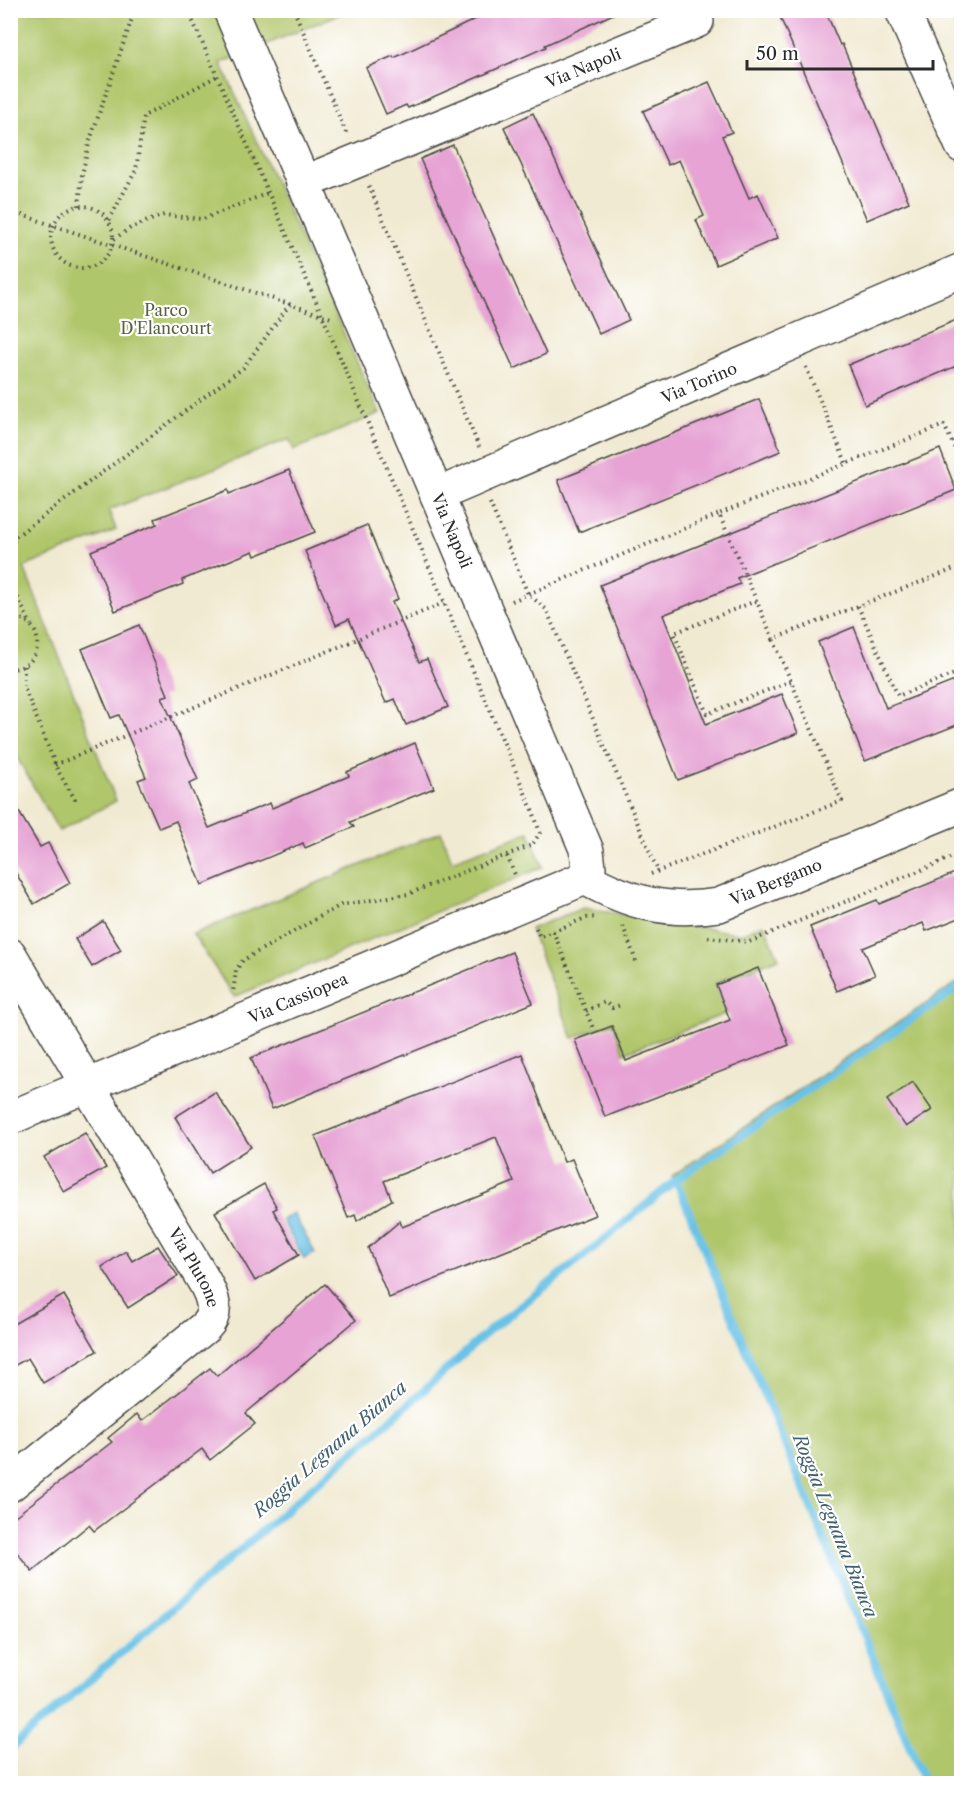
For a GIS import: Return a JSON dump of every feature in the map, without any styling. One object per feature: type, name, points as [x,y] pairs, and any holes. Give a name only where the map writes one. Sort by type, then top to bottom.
[{"type":"street","name":"Via Napoli","points":[[230,10],[587,851],[589,868],[585,878]]},
{"type":"street","points":[[902,10],[962,146]]},
{"type":"street","name":"Via Napoli","points":[[303,183],[697,21]]},
{"type":"street","name":"Via Torino","points":[[437,495],[962,270]]},
{"type":"street","name":"Via Bergamo","points":[[585,878],[616,895],[654,905],[681,909],[719,905],[962,805]]},
{"type":"street","name":"Via Cassiopea","points":[[10,1118],[585,878]]},
{"type":"street","points":[[10,954],[88,1086]]},
{"type":"street","name":"Via Plutone","points":[[10,1485],[205,1327],[211,1322],[213,1316],[213,1300],[204,1281],[88,1086]]},
{"type":"path","points":[[79,206],[82,175],[89,143],[135,10]]},
{"type":"path","points":[[188,10],[322,315],[540,829],[538,838],[532,846],[408,894],[341,905],[243,960],[236,970],[234,992],[226,997]]},
{"type":"path","points":[[294,10],[480,450],[479,477],[528,594],[546,609],[658,871],[842,801],[719,514]]},
{"type":"path","points":[[950,10],[962,39]]},
{"type":"path","points":[[109,220],[136,170],[144,116],[217,76]]},
{"type":"path","points":[[114,239],[132,227],[164,215],[203,219],[268,193]]},
{"type":"path","points":[[79,206],[92,207],[101,212],[109,220],[114,239],[109,253],[102,261],[80,268],[69,265],[60,258],[53,249],[51,236],[53,226],[63,213],[79,206]]},
{"type":"path","points":[[10,210],[366,331]]},
{"type":"path","points":[[10,559],[15,537],[243,369],[290,304]]},
{"type":"path","points":[[795,341],[847,465]]},
{"type":"path","points":[[485,612],[719,514],[944,425],[962,464]]},
{"type":"path","points":[[773,639],[962,566]]},
{"type":"path","points":[[10,581],[38,640],[38,648],[30,662],[10,669]]},
{"type":"path","points":[[756,601],[674,633],[707,714],[791,681]]},
{"type":"path","points":[[55,765],[444,603]]},
{"type":"path","points":[[858,606],[898,696],[962,671]]},
{"type":"path","points":[[10,617],[24,620],[31,625]]},
{"type":"path","points":[[24,666],[24,687],[55,765],[76,801]]},
{"type":"path","points":[[621,922],[637,964]]},
{"type":"path","points":[[554,931],[593,1028]]},
{"type":"path","points":[[586,1011],[605,1002],[612,1008],[621,1005]]},
{"type":"green space","name":"Parco D'Elancourt","points":[[10,11],[347,11],[221,63],[380,413],[294,450],[289,439],[109,510],[116,530],[24,567],[116,801],[59,831],[11,747]]},
{"type":"green space","points":[[441,832],[452,861],[529,832],[543,867],[234,997],[193,934]]},
{"type":"green space","points":[[583,908],[735,933],[743,933],[764,924],[779,958],[715,983],[727,1013],[624,1053],[613,1023],[573,1038],[530,929]]},
{"type":"green space","points":[[961,980],[961,1783],[923,1783],[672,1176]]},
{"type":"water","points":[[293,1213],[315,1253],[304,1259],[282,1220]]},
{"type":"building","points":[[495,10],[622,10],[545,45],[546,47],[408,108],[406,105],[386,114],[366,68],[393,56],[394,58]]},
{"type":"building","points":[[777,10],[825,10],[840,45],[842,44],[909,202],[867,220]]},
{"type":"building","points":[[709,82],[732,132],[722,136],[749,198],[758,194],[778,238],[716,265],[696,220],[704,216],[679,160],[668,165],[643,111]]},
{"type":"building","points":[[533,113],[629,320],[599,334],[504,127]]},
{"type":"building","points":[[453,145],[546,354],[514,369],[420,159]]},
{"type":"building","points":[[961,318],[961,364],[865,405],[848,365]]},
{"type":"building","points":[[759,399],[781,451],[579,532],[558,480]]},
{"type":"building","points":[[940,449],[956,490],[737,578],[740,584],[663,615],[706,724],[782,694],[798,733],[678,780],[600,585]]},
{"type":"building","points":[[289,470],[315,532],[255,556],[253,551],[182,580],[183,584],[115,611],[91,551],[157,524],[155,519],[228,490],[229,494]]},
{"type":"building","points":[[367,525],[398,599],[392,602],[419,662],[427,659],[448,707],[406,725],[395,699],[386,703],[349,619],[336,625],[305,551]]},
{"type":"building","points":[[139,625],[168,695],[162,697],[198,780],[189,784],[209,828],[270,803],[272,808],[349,776],[347,772],[415,743],[434,788],[350,822],[354,827],[305,848],[303,843],[202,885],[176,821],[159,828],[138,780],[146,777],[119,715],[111,718],[82,649]]},
{"type":"building","points":[[854,627],[886,708],[962,678],[962,723],[865,761],[818,642]]},
{"type":"building","points":[[10,797],[40,847],[48,843],[70,883],[34,904],[10,863]]},
{"type":"building","points":[[962,870],[962,917],[926,931],[923,923],[863,948],[875,975],[837,991],[810,927],[877,900],[879,904]]},
{"type":"building","points":[[103,921],[121,950],[92,967],[75,939]]},
{"type":"building","points":[[512,952],[533,1003],[272,1109],[251,1058]]},
{"type":"building","points":[[758,968],[789,1045],[605,1117],[575,1040],[612,1026],[626,1061],[730,1020],[716,985]]},
{"type":"building","points":[[522,1054],[564,1162],[572,1159],[595,1215],[389,1298],[368,1248],[400,1221],[402,1227],[514,1182],[496,1137],[384,1181],[392,1200],[357,1221],[355,1215],[348,1218],[315,1136]]},
{"type":"building","points":[[913,1082],[932,1110],[906,1127],[887,1100]]},
{"type":"building","points":[[215,1092],[251,1147],[210,1173],[175,1117]]},
{"type":"building","points":[[85,1133],[106,1168],[64,1192],[44,1157]]},
{"type":"building","points":[[264,1184],[277,1208],[273,1210],[299,1255],[255,1281],[215,1212]]},
{"type":"building","points":[[158,1246],[178,1276],[128,1308],[102,1267],[126,1251],[132,1261]]},
{"type":"building","points":[[325,1284],[356,1320],[246,1413],[255,1424],[210,1460],[202,1449],[94,1531],[89,1525],[32,1571],[10,1544],[10,1520],[112,1442],[108,1438],[137,1414],[142,1421],[210,1368],[217,1376]]},
{"type":"building","points":[[64,1295],[97,1351],[43,1383],[28,1358],[10,1368],[10,1326]]},
{"type":"waterway","name":"Roggia Legnana Bianca","points":[[10,1749],[420,1394],[491,1329],[676,1180],[962,985]]},
{"type":"waterway","name":"Roggia Legnana Bianca","points":[[676,1180],[925,1784]]}]
